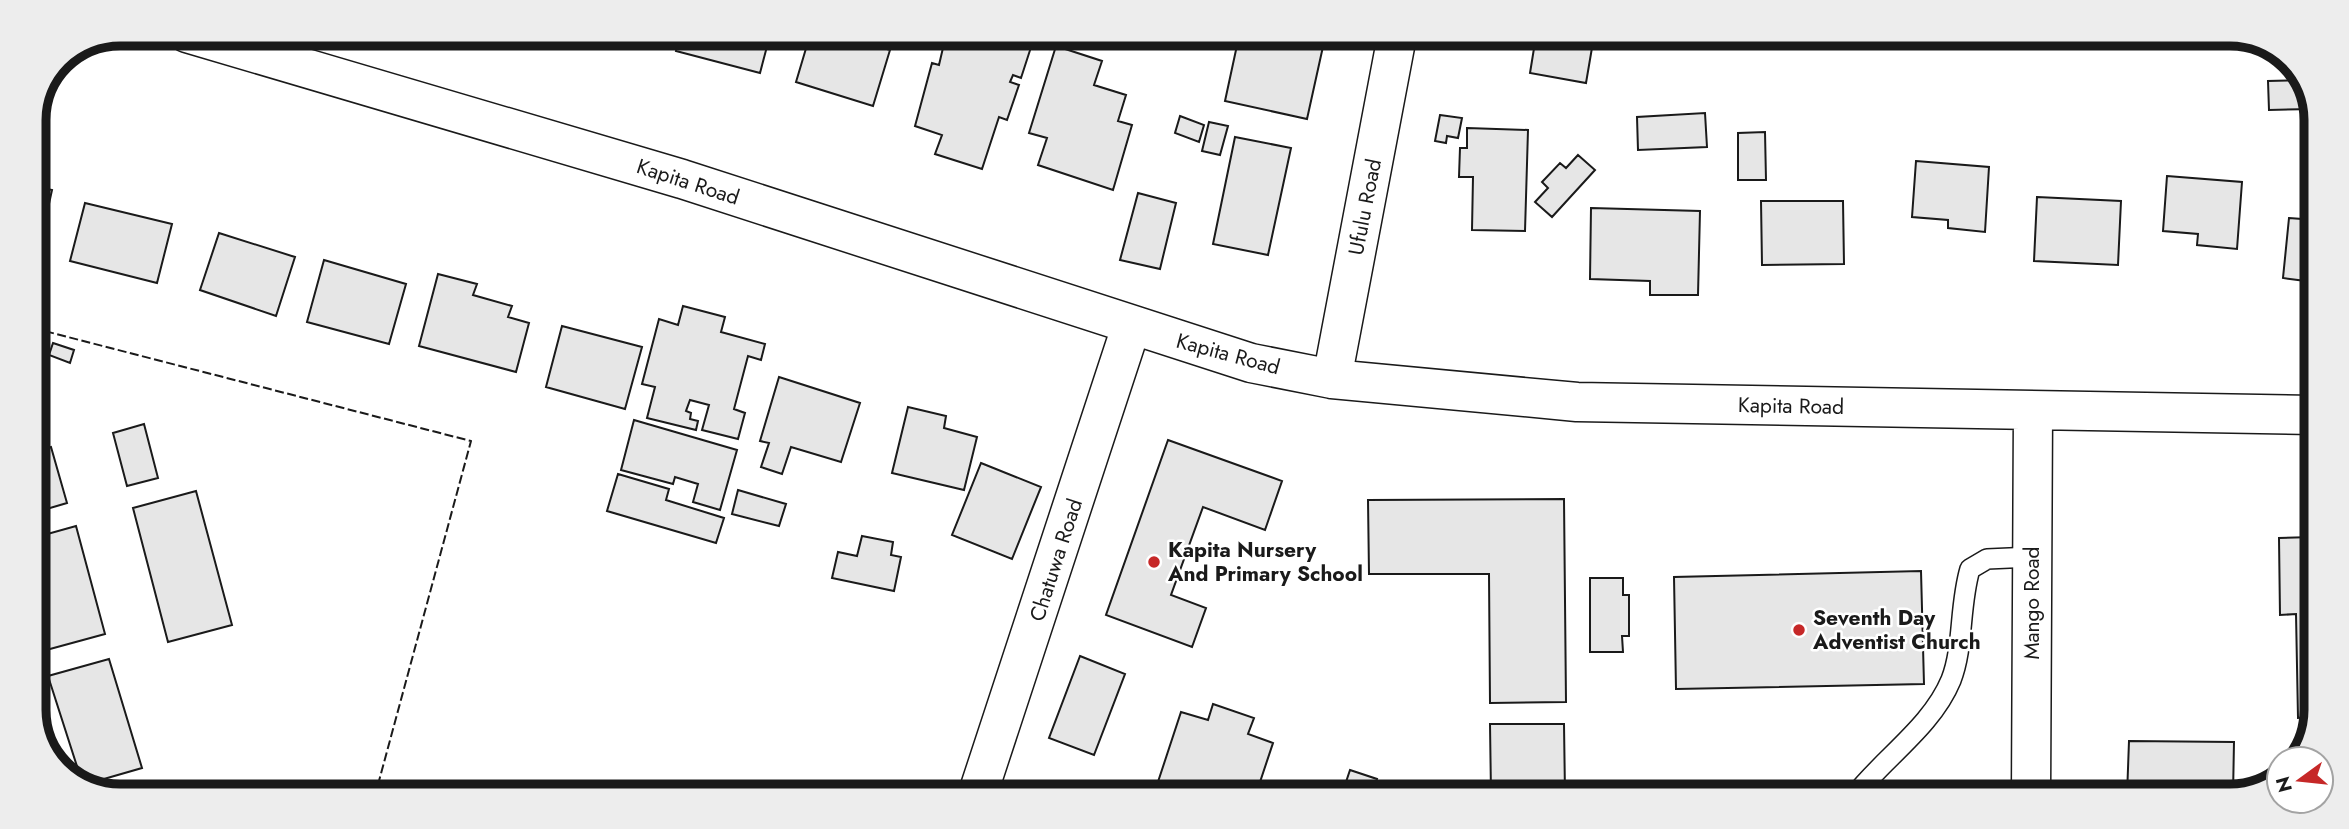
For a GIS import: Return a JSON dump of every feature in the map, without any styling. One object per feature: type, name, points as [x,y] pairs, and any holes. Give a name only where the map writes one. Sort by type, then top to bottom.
[{"type":"street","name":"Kapita Road","points":[[231,46],[682,179],[1131,327],[1251,363],[1332,379],[1577,402],[2304,415]]},
{"type":"street","name":"Ufulu Road","points":[[1332,379],[1395,46]]},
{"type":"street","name":"Chatuwa Road","points":[[981,784],[1131,327]]},
{"type":"street","name":"Mango Road","points":[[2031,784],[2033,411]]},
{"type":"lane","points":[[1863,784],[1921,726],[1951,680],[1960,636],[1961,598],[1970,569],[1987,559],[2032,557]]},
{"type":"building","points":[[677,46],[767,46],[760,73],[676,51]]},
{"type":"building","points":[[807,46],[877,46],[890,50],[873,106],[796,82]]},
{"type":"building","points":[[943,46],[1031,46],[1021,78],[1013,75],[1010,82],[1019,85],[1007,120],[999,117],[982,169],[935,154],[942,135],[915,126],[932,63],[939,65]]},
{"type":"building","points":[[1056,46],[1102,61],[1094,85],[1126,95],[1118,121],[1132,125],[1113,190],[1038,165],[1047,138],[1029,133]]},
{"type":"building","points":[[1237,46],[1323,46],[1307,119],[1225,101]]},
{"type":"building","points":[[1534,46],[1592,46],[1586,83],[1530,73]]},
{"type":"building","points":[[2292,80],[2300,96],[2302,109],[2269,110],[2268,81]]},
{"type":"building","points":[[1705,113],[1707,147],[1638,150],[1637,117]]},
{"type":"building","points":[[1440,115],[1462,118],[1458,138],[1447,136],[1446,143],[1435,141]]},
{"type":"building","points":[[1180,116],[1204,125],[1199,142],[1175,133]]},
{"type":"building","points":[[1209,122],[1228,126],[1220,155],[1202,151]]},
{"type":"building","points":[[1467,128],[1528,130],[1525,231],[1472,230],[1473,177],[1459,177],[1460,148],[1467,148]]},
{"type":"building","points":[[1765,132],[1766,180],[1738,180],[1738,133]]},
{"type":"building","points":[[1235,137],[1291,148],[1268,255],[1213,244]]},
{"type":"building","points":[[1578,155],[1595,170],[1552,217],[1535,202],[1548,188],[1542,182],[1560,163],[1566,168]]},
{"type":"building","points":[[1916,161],[1989,167],[1985,232],[1948,228],[1948,220],[1912,217]]},
{"type":"building","points":[[2167,176],[2242,182],[2237,249],[2197,245],[2198,234],[2163,231]]},
{"type":"building","points":[[46,189],[52,190],[46,217]]},
{"type":"building","points":[[1138,193],[1176,203],[1160,269],[1120,260]]},
{"type":"building","points":[[2037,197],[2121,201],[2118,265],[2034,261]]},
{"type":"building","points":[[1761,201],[1843,201],[1844,264],[1762,265]]},
{"type":"building","points":[[85,203],[172,224],[157,283],[70,261]]},
{"type":"building","points":[[1591,208],[1700,211],[1698,295],[1650,295],[1650,281],[1590,279]]},
{"type":"building","points":[[2289,218],[2303,219],[2303,281],[2283,278]]},
{"type":"building","points":[[219,233],[295,257],[276,316],[200,290]]},
{"type":"building","points":[[324,260],[406,284],[389,344],[307,322]]},
{"type":"building","points":[[438,274],[477,284],[473,295],[512,306],[508,317],[529,323],[516,372],[419,346]]},
{"type":"building","points":[[683,306],[725,317],[721,332],[765,344],[761,360],[748,356],[734,409],[745,413],[738,439],[702,430],[709,405],[690,400],[686,411],[691,413],[690,419],[698,421],[696,430],[647,418],[655,387],[642,384],[659,319],[678,325]]},
{"type":"building","points":[[562,326],[642,347],[625,409],[546,387]]},
{"type":"building","points":[[53,343],[74,350],[70,363],[49,355]]},
{"type":"building","points":[[779,377],[860,403],[841,462],[791,447],[782,474],[761,467],[769,443],[760,441]]},
{"type":"building","points":[[908,407],[946,416],[944,428],[977,437],[964,490],[892,473]]},
{"type":"building","points":[[634,420],[737,450],[720,510],[693,502],[698,484],[675,477],[673,484],[621,470]]},
{"type":"building","points":[[144,424],[158,478],[127,486],[113,433]]},
{"type":"building","name":"Kapita Nursery And Primary School","points":[[1168,440],[1282,481],[1265,530],[1203,507],[1171,595],[1206,608],[1192,647],[1106,615]]},
{"type":"building","points":[[51,447],[67,503],[46,509],[46,448]]},
{"type":"building","points":[[981,463],[1041,487],[1012,559],[952,535]]},
{"type":"building","points":[[618,474],[669,489],[666,500],[724,518],[716,543],[607,511]]},
{"type":"building","points":[[738,490],[786,504],[779,526],[732,514]]},
{"type":"building","points":[[196,491],[232,625],[168,642],[133,508]]},
{"type":"building","points":[[1564,499],[1566,702],[1490,703],[1489,574],[1369,574],[1368,500]]},
{"type":"building","points":[[76,526],[105,634],[46,650],[46,534]]},
{"type":"building","points":[[862,536],[893,542],[891,555],[901,557],[894,591],[832,578],[838,552],[857,556]]},
{"type":"building","points":[[2304,537],[2303,718],[2298,718],[2296,614],[2280,615],[2279,538]]},
{"type":"building","name":"Seventh Day Adventist Church","points":[[1921,571],[1924,684],[1676,689],[1674,577]]},
{"type":"building","points":[[1590,578],[1623,578],[1623,595],[1629,595],[1629,636],[1622,636],[1623,652],[1590,652]]},
{"type":"building","points":[[1080,656],[1125,674],[1094,755],[1049,738]]},
{"type":"building","points":[[109,659],[142,768],[98,781],[79,771],[48,676]]},
{"type":"building","points":[[1213,704],[1254,718],[1248,734],[1273,743],[1259,784],[1157,784],[1181,712],[1208,720]]},
{"type":"building","points":[[1490,724],[1564,724],[1565,784],[1491,784]]},
{"type":"building","points":[[2129,741],[2234,742],[2233,784],[2127,784]]},
{"type":"building","points":[[1350,770],[1377,779],[1375,784],[1345,784]]},
{"type":"fence","points":[[46,331],[471,441],[378,784]]},
{"type":"place","name":"Kapita Nursery And Primary School","points":[[1154,562]]},
{"type":"place","name":"Seventh Day Adventist Church","points":[[1799,630]]}]
